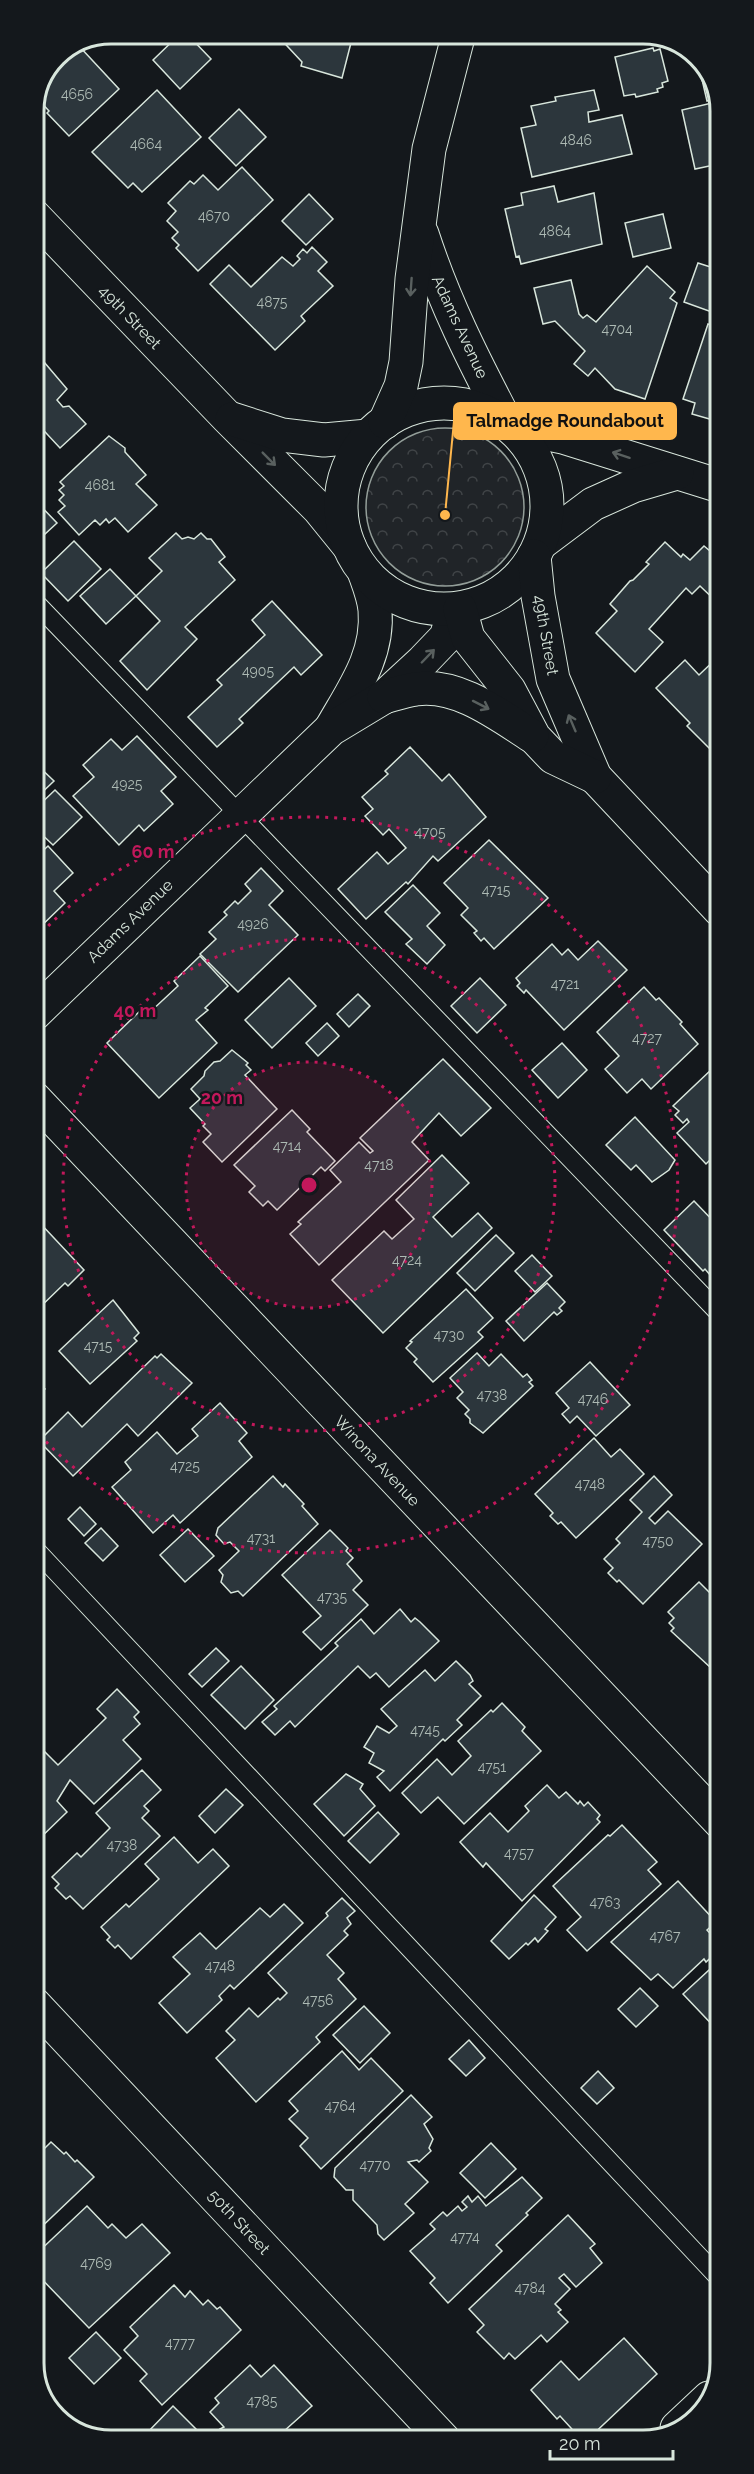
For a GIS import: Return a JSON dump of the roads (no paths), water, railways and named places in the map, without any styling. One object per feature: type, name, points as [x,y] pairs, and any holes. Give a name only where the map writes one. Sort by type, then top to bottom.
[{"type":"street","name":"Adams Avenue","points":[[376,429],[401,386],[429,149],[456,44]]},
{"type":"street","name":"49th Street","points":[[44,226],[319,509],[349,546]]},
{"type":"street","name":"Adams Avenue","points":[[420,230],[439,285],[456,324],[508,424]]},
{"type":"street","points":[[677,473],[633,486],[593,504],[538,550],[515,582],[490,599],[458,609],[430,609],[406,603],[384,591],[365,574],[349,546],[341,518],[342,488],[352,460],[376,429],[408,409],[432,403],[459,404],[483,410],[508,424],[563,437],[711,483]]},
{"type":"street","name":"49th Street","points":[[228,418],[282,435],[324,440],[376,429]]},
{"type":"street","points":[[508,424],[528,445],[541,467],[547,492],[548,518],[538,550]]},
{"type":"street","name":"49th Street","points":[[538,550],[542,626],[553,679],[595,777],[711,900]]},
{"type":"street","name":"Adams Avenue","points":[[331,729],[368,662],[374,644],[375,609],[365,574]]},
{"type":"street","name":"Adams Avenue","points":[[44,1004],[331,729],[384,697],[446,637],[458,609]]},
{"type":"street","name":"49th Street","points":[[458,609],[468,638],[509,690],[534,737],[553,757],[595,777]]},
{"type":"street","points":[[384,697],[418,688],[448,691],[494,712],[534,737]]},
{"type":"street","name":"Winona Avenue","points":[[44,1109],[711,1812]]},
{"type":"street","name":"50th Street","points":[[44,2015],[435,2430]]},
{"type":"lane","points":[[44,611],[711,1305]]},
{"type":"lane","points":[[44,1559],[711,2269]]},
{"type":"place","name":"Talmadge Roundabout","points":[[445,515]]}]
